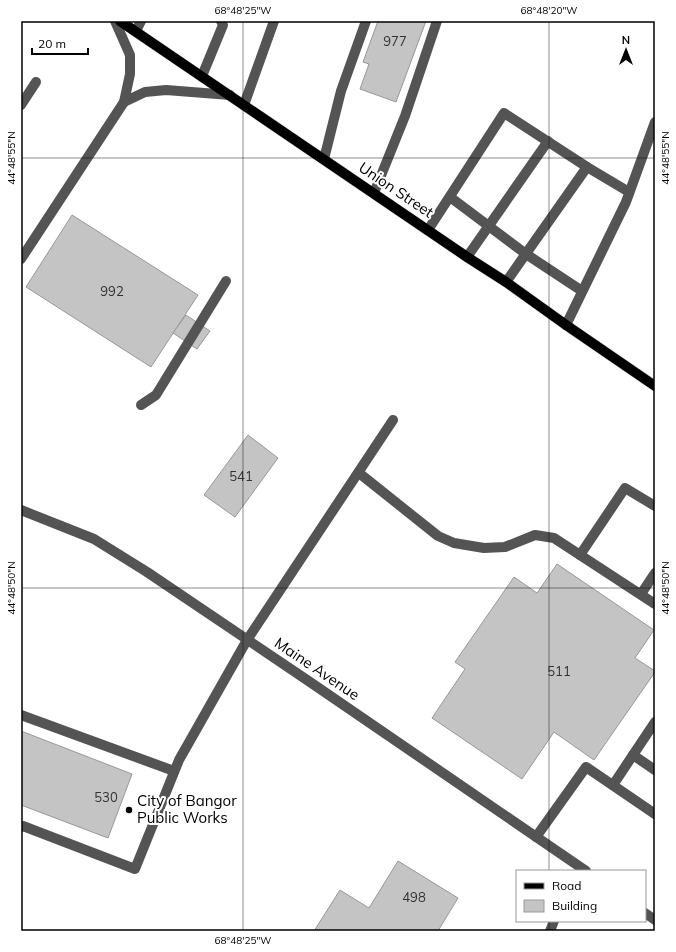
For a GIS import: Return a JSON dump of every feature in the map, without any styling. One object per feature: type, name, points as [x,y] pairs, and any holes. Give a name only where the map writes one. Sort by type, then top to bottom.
[{"type":"main road","name":"Union Street","points":[[120,21],[466,257],[506,282],[655,386]]},
{"type":"street","points":[[21,259],[124,102],[130,74],[130,56],[115,21]]},
{"type":"street","points":[[136,31],[141,21]]},
{"type":"street","points":[[244,105],[274,21]]},
{"type":"street","points":[[324,159],[341,91],[366,21]]},
{"type":"street","points":[[374,193],[405,116],[437,21]]},
{"type":"street","points":[[202,76],[225,22]]},
{"type":"street","points":[[21,105],[36,82]]},
{"type":"street","points":[[124,102],[144,92],[166,90],[230,95]]},
{"type":"street","points":[[428,230],[504,113],[587,168],[630,192]]},
{"type":"street","points":[[566,325],[630,192],[655,122]]},
{"type":"street","points":[[466,257],[548,141]]},
{"type":"street","points":[[506,282],[587,168]]},
{"type":"street","points":[[450,197],[526,254],[582,291]]},
{"type":"street","points":[[141,405],[156,395],[226,281]]},
{"type":"street","points":[[21,827],[23,826],[135,869],[179,760],[246,640],[393,420]]},
{"type":"street","points":[[359,473],[438,536],[454,543],[484,548],[505,547],[535,535],[554,538],[655,604]]},
{"type":"street","points":[[580,555],[625,488],[655,506]]},
{"type":"street","name":"Maine Avenue","points":[[21,510],[94,539],[146,572],[316,686],[536,837],[576,868]]},
{"type":"street","points":[[641,594],[655,573]]},
{"type":"street","points":[[21,715],[174,771]]},
{"type":"street","points":[[612,785],[655,722]]},
{"type":"street","points":[[633,755],[655,770]]},
{"type":"street","points":[[536,837],[586,767],[655,814]]},
{"type":"street","points":[[646,913],[655,920]]},
{"type":"building","points":[[378,21],[426,21],[396,102],[360,89],[369,64],[363,62]]},
{"type":"building","points":[[72,215],[198,295],[151,367],[26,287]]},
{"type":"building","points":[[186,315],[210,331],[197,349],[173,333]]},
{"type":"building","points":[[248,435],[278,458],[235,517],[204,495]]},
{"type":"building","points":[[557,564],[654,630],[635,658],[655,672],[594,760],[554,732],[522,779],[432,718],[465,669],[455,662],[514,577],[537,593]]},
{"type":"building","points":[[21,731],[132,774],[108,838],[21,805]]},
{"type":"building","points":[[398,861],[458,898],[438,931],[314,931],[340,890],[369,908]]},
{"type":"place","name":"City of Bangor Public Works","points":[[129,810]]}]
